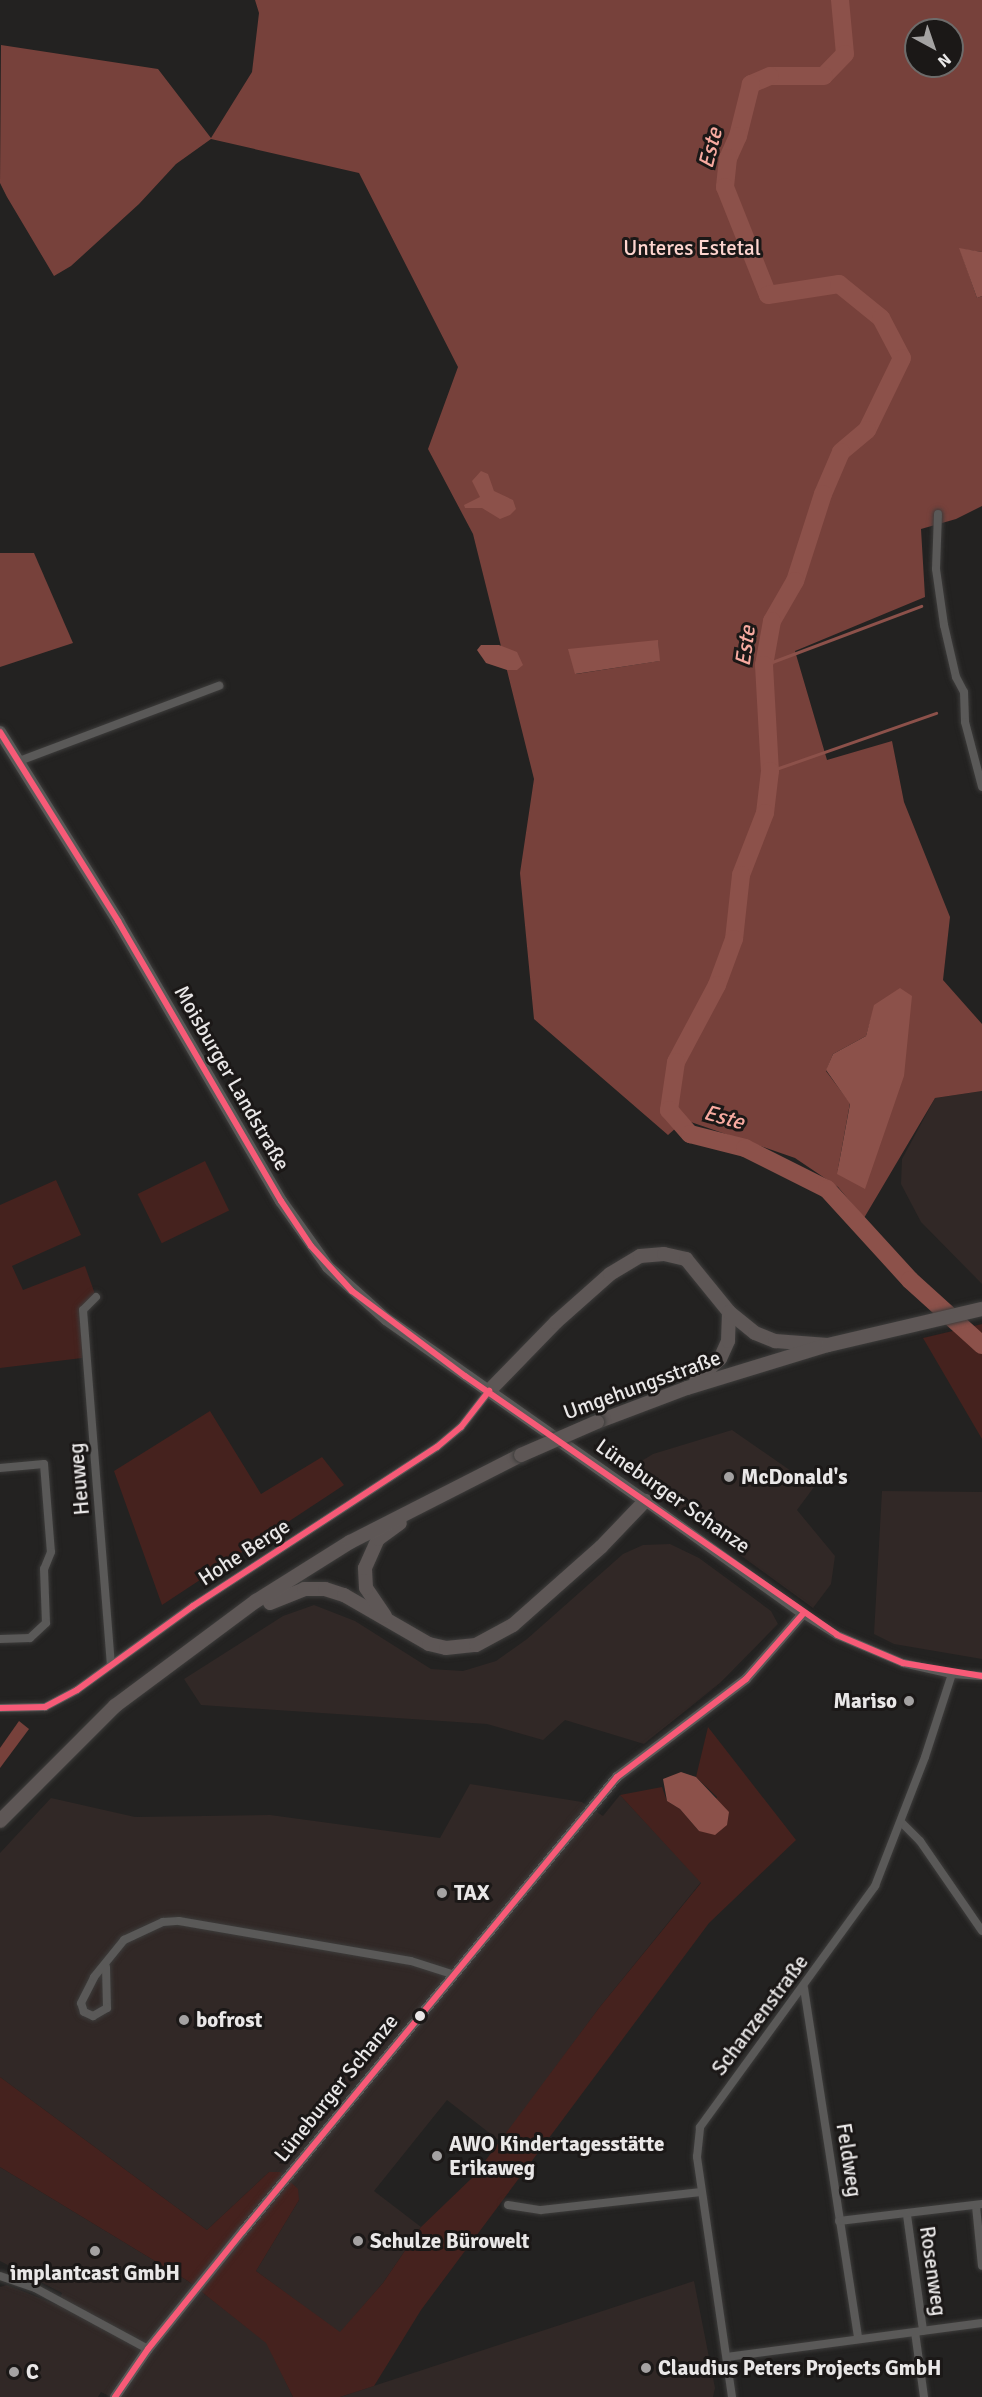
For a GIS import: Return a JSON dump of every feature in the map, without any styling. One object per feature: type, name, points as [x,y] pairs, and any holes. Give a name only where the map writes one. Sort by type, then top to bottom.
[{"type":"main road","name":"Moisburger Landstraße","points":[[0,732],[311,1246],[352,1291],[489,1391]]},
{"type":"main road","points":[[489,1391],[537,1339],[595,1287],[640,1256],[664,1254],[686,1259],[729,1312],[755,1334],[774,1341],[828,1345]]},
{"type":"main road","name":"Umgehungsstraße","points":[[0,1821],[115,1706],[178,1657],[314,1564],[469,1480],[597,1422],[687,1388],[828,1345],[982,1309]]},
{"type":"main road","points":[[687,1388],[720,1359],[729,1341],[729,1312]]},
{"type":"main road","name":"Lüneburger Schanze","points":[[489,1391],[645,1501]]},
{"type":"main road","points":[[386,1617],[366,1588],[365,1568],[370,1552],[392,1529],[469,1480]]},
{"type":"main road","points":[[178,1657],[285,1594],[304,1588],[338,1592],[386,1617],[429,1644],[447,1648],[466,1647],[491,1638],[513,1625],[566,1580],[645,1501]]},
{"type":"street","points":[[938,514],[936,569],[944,625],[956,677],[964,692],[965,722],[982,784]]},
{"type":"street","points":[[19,760],[219,686]]},
{"type":"street","name":"Heuweg","points":[[96,1297],[83,1310],[111,1664]]},
{"type":"street","name":"Hohe Berge","points":[[0,1708],[45,1707],[77,1690],[193,1606],[437,1447],[461,1427],[489,1391]]},
{"type":"street","points":[[0,1468],[44,1464],[51,1551],[44,1569],[46,1623],[30,1638],[0,1639]]},
{"type":"street","name":"Lüneburger Schanze","points":[[645,1501],[803,1614],[837,1635],[903,1663],[952,1674],[982,1676]]},
{"type":"street","name":"Lüneburger Schanze","points":[[115,2397],[148,2349],[617,1777],[746,1679],[803,1614]]},
{"type":"street","name":"Schanzenstraße","points":[[732,2397],[728,2356],[701,2192],[697,2157],[700,2127],[804,1988],[875,1886],[901,1822],[952,1674]]},
{"type":"street","points":[[901,1822],[920,1841],[982,1931]]},
{"type":"street","points":[[106,1967],[107,2008],[93,2016],[84,2012],[82,1994],[106,1967],[111,1955],[134,1932],[163,1922],[179,1921],[411,1961],[455,1975]]},
{"type":"street","name":"Feldweg","points":[[804,1988],[858,2338]]},
{"type":"street","points":[[508,2205],[542,2210],[701,2192]]},
{"type":"street","points":[[839,2222],[979,2205],[982,2266]]},
{"type":"street","name":"Rosenweg","points":[[907,2215],[924,2397]]},
{"type":"street","points":[[0,2276],[35,2288],[148,2349]]},
{"type":"street","points":[[728,2356],[982,2323]]},
{"type":"shaded area","points":[[959,248],[982,252],[982,296],[977,298]]},
{"type":"shaded area","points":[[481,471],[488,474],[494,491],[513,500],[516,509],[510,515],[500,519],[482,508],[465,508],[464,505],[480,497],[472,481]]},
{"type":"shaded area","points":[[658,640],[660,661],[575,674],[568,649]]},
{"type":"shaded area","points":[[481,645],[499,645],[517,652],[523,665],[517,670],[507,670],[486,663],[477,650]]},
{"type":"shaded area","points":[[900,988],[912,996],[904,1076],[865,1189],[837,1174],[850,1104],[826,1070],[833,1054],[866,1036],[874,1005]]},
{"type":"shaded area","points":[[982,1091],[982,1284],[921,1222],[901,1184],[902,1159],[935,1098]]},
{"type":"shaded area","points":[[205,1161],[229,1210],[162,1243],[138,1194]]},
{"type":"shaded area","points":[[56,1180],[81,1235],[12,1266],[23,1290],[85,1266],[96,1297],[83,1310],[82,1358],[0,1368],[0,1205]]},
{"type":"shaded area","points":[[982,1324],[982,1439],[923,1338]]},
{"type":"shaded area","points":[[210,1411],[261,1494],[322,1457],[344,1485],[162,1605],[114,1471]]},
{"type":"shaded area","points":[[732,1430],[814,1487],[797,1510],[835,1556],[831,1584],[813,1608],[625,1471],[653,1454]]},
{"type":"shaded area","points":[[882,1491],[982,1492],[982,1659],[894,1644],[874,1634]]},
{"type":"shaded area","points":[[670,1544],[699,1558],[771,1611],[778,1624],[720,1683],[644,1744],[565,1720],[543,1740],[487,1724],[201,1705],[184,1679],[283,1616],[314,1605],[355,1621],[431,1669],[463,1671],[496,1661],[527,1639],[623,1554],[643,1545]]},
{"type":"shaded area","points":[[708,1727],[796,1840],[709,1923],[421,2310],[374,2386],[340,2397],[293,2397],[266,2343],[188,2281],[0,2167],[0,2077],[207,2230],[269,2172],[280,2172],[298,2189],[299,2200],[256,2271],[340,2332],[383,2283],[421,2227],[474,2176],[599,2008],[701,1883],[620,1795],[662,1787],[667,1801],[680,1809],[699,1831],[717,1797],[696,1777]]},
{"type":"shaded area","points":[[681,1772],[696,1777],[729,1812],[727,1825],[715,1835],[699,1831],[680,1809],[667,1801],[663,1779]]},
{"type":"shaded area","points":[[470,1784],[582,1802],[603,1816],[620,1795],[701,1882],[599,2008],[501,2142],[447,2100],[374,2191],[421,2227],[383,2283],[340,2333],[256,2271],[299,2200],[269,2172],[207,2230],[0,2077],[0,1853],[51,1798],[135,1817],[270,1815],[440,1838]]},
{"type":"shaded area","points":[[0,2167],[188,2281],[267,2343],[293,2397],[111,2397],[101,2392],[98,2397],[0,2397],[0,2287],[7,2285],[57,2305],[62,2293],[0,2261]]},
{"type":"shaded area","points":[[694,2281],[715,2388],[713,2397],[340,2397]]},
{"type":"green space","name":"Unteres Estetal","points":[[255,0],[982,0],[982,252],[960,249],[977,298],[982,296],[982,506],[956,519],[921,529],[925,597],[795,651],[827,760],[892,741],[904,802],[950,917],[943,980],[982,1024],[982,1091],[935,1098],[864,1218],[838,1187],[795,1158],[685,1120],[668,1135],[534,1019],[520,873],[534,779],[473,534],[428,449],[458,367],[359,173],[211,139],[176,164],[139,204],[71,266],[54,276],[0,183],[1,45],[158,69],[211,138],[252,72],[259,13]],"holes":[[[658,641],[659,661],[576,674],[569,650]],[[875,1005],[837,1174],[850,1103],[826,1071],[833,1054],[866,1036]]]},
{"type":"green space","points":[[0,553],[34,553],[73,643],[0,667]]},
{"type":"green space","points":[[19,1721],[29,1729],[0,1768],[0,1748]]},
{"type":"waterway","name":"Este","points":[[840,0],[845,54],[824,76],[770,76],[751,84],[738,136],[728,158],[725,187],[768,295],[839,284],[881,318],[902,358],[867,430],[841,452],[823,494],[795,581],[772,621],[764,665],[770,771],[765,813],[741,875],[734,939],[717,985],[676,1062],[669,1110],[690,1134],[745,1148],[827,1189],[910,1280],[982,1345]]},
{"type":"waterway","points":[[764,665],[921,606]]},
{"type":"waterway","points":[[770,771],[936,713]]},
{"type":"transit line","points":[[0,732],[118,921],[281,1201],[311,1246],[352,1291],[465,1376],[837,1635],[903,1663],[982,1676]]},
{"type":"transit line","points":[[0,1708],[45,1707],[77,1690],[193,1606],[437,1447],[461,1427],[489,1391]]},
{"type":"transit line","points":[[115,2397],[148,2349],[243,2231],[617,1777],[746,1679],[803,1614]]},
{"type":"place","name":"McDonald's","points":[[729,1477]]},
{"type":"place","name":"Mariso","points":[[909,1701]]},
{"type":"place","name":"TAX","points":[[442,1893]]},
{"type":"place","name":"bofrost","points":[[184,2020]]},
{"type":"place","name":"AWO Kindertagesstätte Erikaweg","points":[[437,2156]]},
{"type":"place","name":"Schulze Bürowelt","points":[[358,2241]]},
{"type":"place","name":"implantcast GmbH","points":[[95,2251]]},
{"type":"place","name":"Claudius Peters Projects GmbH","points":[[646,2368]]},
{"type":"place","name":"C","points":[[14,2372]]}]
